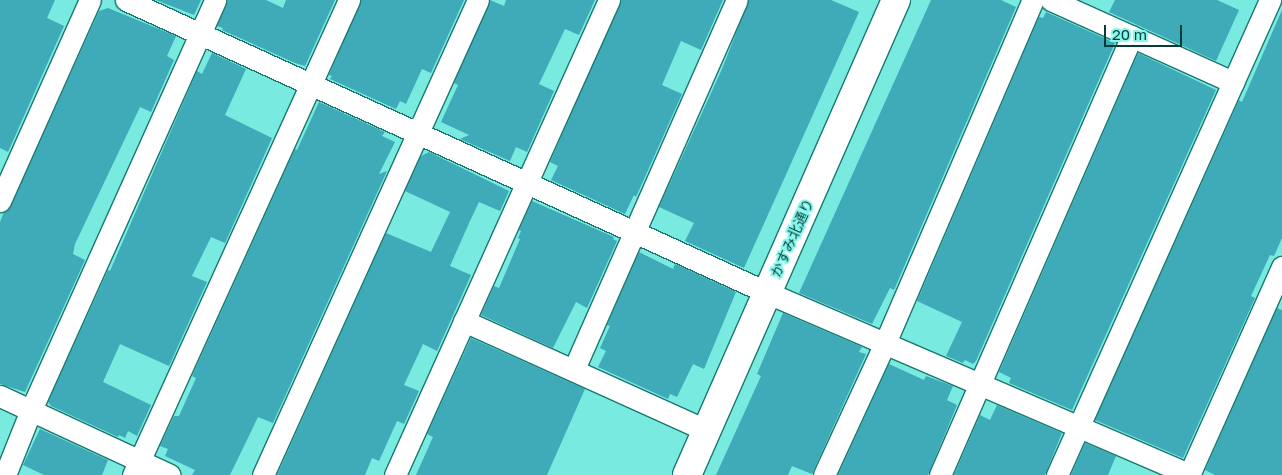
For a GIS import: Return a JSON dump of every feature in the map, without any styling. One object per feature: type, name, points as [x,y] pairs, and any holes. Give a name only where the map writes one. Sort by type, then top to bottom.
[{"type":"street","points":[[0,201],[90,0]]},
{"type":"street","points":[[126,0],[768,292],[1190,475],[1282,267]]},
{"type":"street","points":[[5,475],[31,410],[215,0]]},
{"type":"street","points":[[136,468],[349,0]]},
{"type":"street","points":[[263,475],[478,0]]},
{"type":"street","points":[[395,475],[609,0]]},
{"type":"street","points":[[574,369],[737,0]]},
{"type":"street","name":"かすみ北通り","points":[[687,475],[708,431],[896,0]]},
{"type":"street","points":[[824,475],[885,343],[1033,0]]},
{"type":"street","points":[[1051,0],[1094,9],[1132,36],[1233,82]]},
{"type":"street","points":[[1057,475],[1270,0]]},
{"type":"street","points":[[940,475],[1132,36]]},
{"type":"street","points":[[464,321],[708,431]]},
{"type":"street","points":[[0,396],[31,410],[136,468],[170,475]]},
{"type":"building","points":[[0,0],[55,0],[47,18],[64,26],[8,152],[0,148]]},
{"type":"building","points":[[156,0],[201,0],[194,15]]},
{"type":"building","points":[[227,0],[266,0],[283,8],[286,0],[335,0],[305,66],[222,30],[223,28],[217,26]]},
{"type":"building","points":[[361,0],[464,0],[431,73],[422,69],[406,104],[400,101],[396,109],[330,79],[332,76],[329,75]]},
{"type":"building","points":[[490,0],[504,6],[506,0],[595,0],[579,35],[565,29],[539,84],[554,91],[527,152],[516,147],[510,161],[460,139],[469,135],[441,122],[458,85],[454,83]]},
{"type":"building","points":[[621,0],[723,0],[701,50],[681,41],[662,85],[682,94],[636,197],[634,195],[625,214],[551,180],[558,166],[550,162]]},
{"type":"building","points":[[749,0],[831,0],[859,12],[744,268],[685,241],[694,223],[659,207],[722,69]]},
{"type":"building","points":[[931,0],[1001,0],[1016,7],[894,290],[890,288],[872,324],[799,293]]},
{"type":"building","points":[[1115,0],[1217,0],[1239,10],[1216,61],[1109,12]]},
{"type":"building","points":[[108,8],[176,36],[167,56],[174,60],[151,112],[140,107],[75,244],[73,254],[85,260],[25,392],[0,384],[0,222],[4,212],[11,206],[99,11]]},
{"type":"building","points":[[1282,10],[1282,238],[1274,256],[1270,255],[1251,296],[1255,298],[1183,458],[1095,420],[1239,100],[1242,102]]},
{"type":"building","points":[[1046,12],[1115,43],[976,361],[973,364],[965,360],[963,363],[946,356],[962,322],[917,301],[1039,17],[1043,18]]},
{"type":"building","points":[[212,53],[246,69],[225,115],[272,138],[225,243],[211,237],[192,276],[207,282],[169,366],[120,344],[103,382],[151,405],[137,436],[128,431],[125,438],[119,435],[118,437],[51,406],[48,402],[108,270],[110,271],[197,71],[202,74]]},
{"type":"building","points":[[1138,53],[1216,90],[1072,410],[1009,383],[1011,378],[999,372]]},
{"type":"building","points":[[319,102],[385,132],[382,136],[395,142],[379,174],[387,171],[273,423],[258,417],[230,475],[192,475],[195,470],[165,456],[168,449],[160,446],[174,416],[179,416],[196,378],[192,376],[295,149],[297,150]]},
{"type":"building","points":[[429,152],[509,191],[500,211],[479,202],[470,221],[450,266],[471,275],[437,351],[423,344],[404,385],[419,391],[404,424],[397,421],[379,461],[372,458],[365,475],[277,475],[386,233],[431,252],[450,212],[405,191],[421,156]]},
{"type":"building","points":[[532,201],[614,237],[613,239],[617,241],[587,308],[576,302],[553,348],[481,315],[494,286],[499,288],[520,239],[518,238],[521,231],[519,230]]},
{"type":"building","points":[[639,252],[673,269],[675,264],[736,292],[704,369],[693,364],[677,397],[670,394],[668,399],[598,367],[606,351],[600,348],[610,326],[607,325]]},
{"type":"building","points":[[1277,308],[1282,310],[1282,475],[1215,475],[1205,470]]},
{"type":"building","points":[[783,313],[862,347],[859,352],[866,354],[812,474],[792,466],[788,475],[716,475],[761,376],[757,374]]},
{"type":"building","points":[[471,338],[585,389],[547,475],[416,475],[433,437],[427,434]]},
{"type":"building","points":[[889,364],[924,380],[926,376],[953,386],[947,400],[957,405],[928,475],[838,475]]},
{"type":"building","points":[[997,405],[1062,433],[1045,475],[954,475],[980,415],[990,420]]},
{"type":"building","points":[[40,429],[108,460],[102,475],[44,475],[23,465]]},
{"type":"building","points":[[1085,443],[1116,456],[1108,475],[1071,475]]}]
